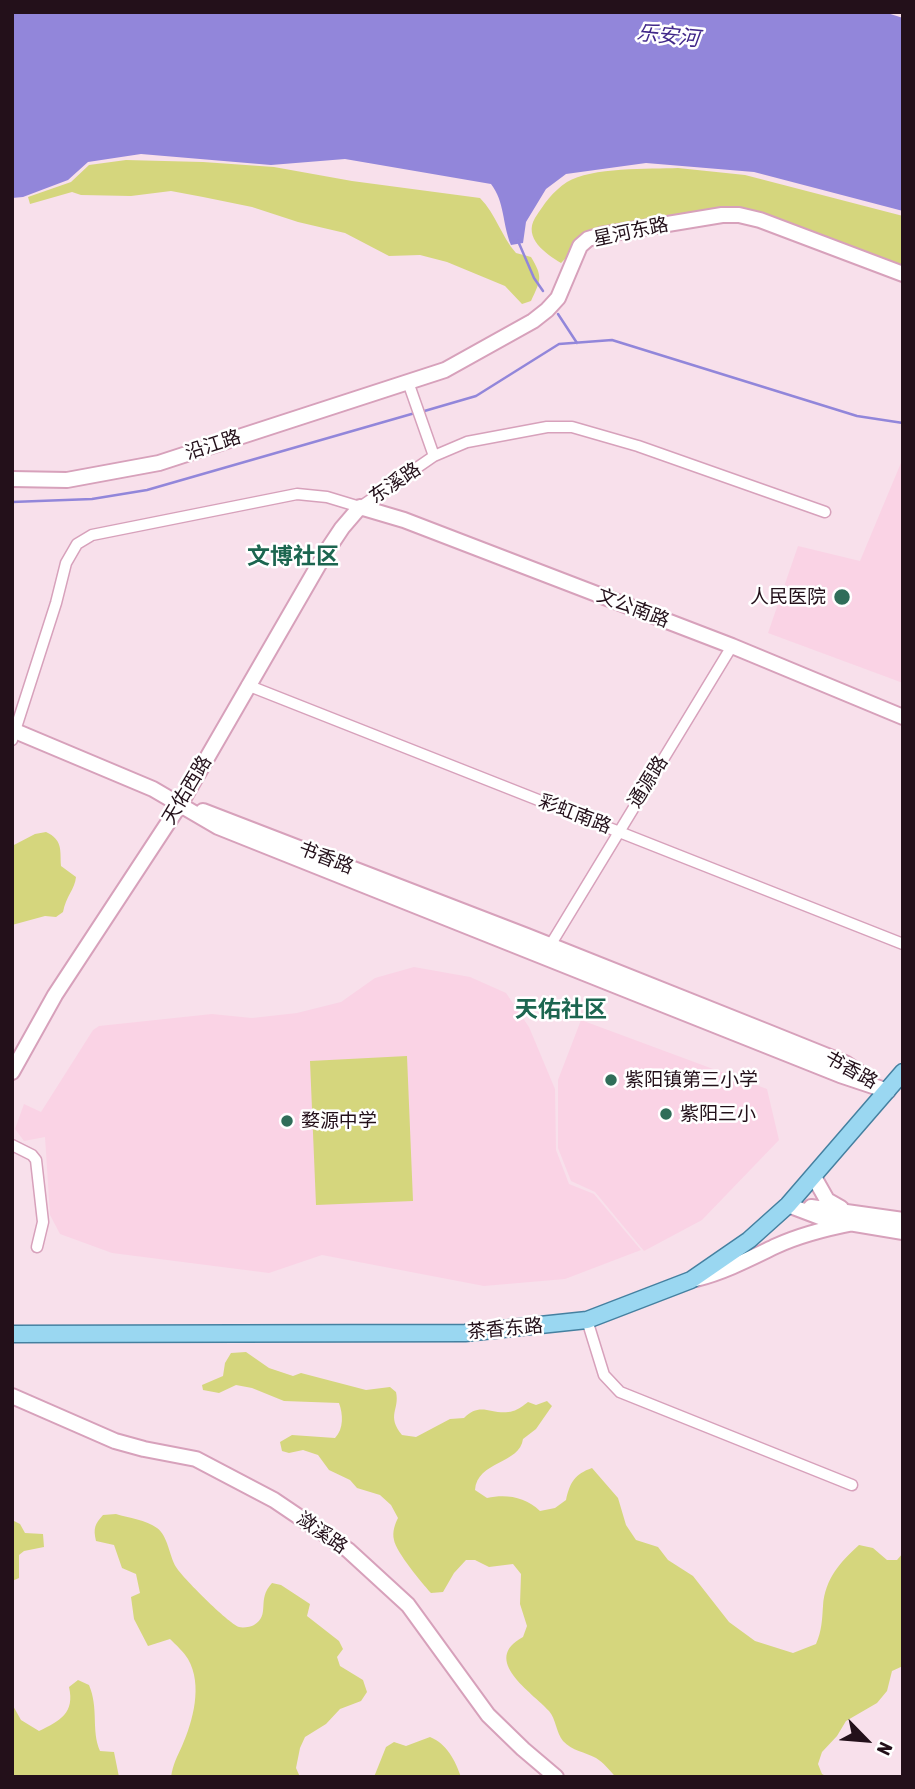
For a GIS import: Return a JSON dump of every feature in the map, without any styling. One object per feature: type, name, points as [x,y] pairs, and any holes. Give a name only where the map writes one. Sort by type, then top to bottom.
[{"type":"main road","name":"茶香东路","points":[[12,1334],[465,1334],[587,1320],[691,1280],[749,1240],[814,1177],[903,1072]]},
{"type":"street","name":"星河东路","points":[[408,382],[445,370],[533,321],[558,298],[580,246],[601,235],[722,215],[739,215],[760,220],[903,274]]},
{"type":"street","points":[[408,382],[434,456]]},
{"type":"street","name":"沿江路","points":[[12,479],[67,480],[159,463],[408,382]]},
{"type":"street","name":"东溪路","points":[[14,736],[66,563],[77,544],[92,535],[297,494],[327,497],[360,507],[434,456],[467,442],[547,427],[572,427],[638,446],[825,512]]},
{"type":"street","name":"文公南路","points":[[360,507],[404,520],[732,646],[903,717]]},
{"type":"street","name":"天佑西路","points":[[12,1072],[55,995],[181,803],[326,552],[360,507]]},
{"type":"street","name":"通源路","points":[[547,951],[732,646]]},
{"type":"street","name":"彩虹南路","points":[[247,685],[903,944]]},
{"type":"street","name":"书香路","points":[[14,736],[141,784],[181,803],[547,951],[845,1063],[888,1091]]},
{"type":"street","points":[[12,1145],[32,1155],[36,1160],[43,1222],[37,1247]]},
{"type":"street","points":[[814,1177],[827,1200],[855,1218]]},
{"type":"street","points":[[788,1205],[855,1218],[903,1232]]},
{"type":"street","points":[[691,1280],[733,1268],[789,1242],[855,1218],[903,1220]]},
{"type":"street","points":[[587,1320],[604,1375],[620,1392],[852,1485]]},
{"type":"street","name":"潋溪路","points":[[12,1396],[115,1441],[196,1459],[274,1500],[348,1550],[408,1605],[488,1714],[556,1777]]},
{"type":"shaded area","points":[[126,160],[274,167],[352,181],[480,198],[516,253],[531,257],[539,274],[539,283],[531,301],[522,304],[505,286],[447,262],[420,255],[389,256],[345,233],[252,207],[171,191],[131,196],[81,195],[72,192],[30,204],[28,197],[71,182],[89,165]]},
{"type":"shaded area","points":[[678,168],[745,175],[903,216],[903,268],[740,212],[599,233],[561,263],[543,250],[534,239],[532,225],[535,218],[553,194],[567,182],[605,171]]},
{"type":"shaded area","name":"人民医院","points":[[903,458],[903,683],[768,633],[798,546],[860,561]]},
{"type":"shaded area","points":[[46,832],[58,842],[61,866],[76,877],[74,885],[63,912],[56,917],[45,916],[12,925],[12,846],[35,834]]},
{"type":"shaded area","name":"婺源中学","points":[[414,967],[470,977],[506,993],[529,1027],[555,1089],[556,1150],[569,1184],[594,1194],[641,1250],[565,1279],[484,1286],[322,1255],[269,1273],[112,1253],[60,1234],[50,1215],[45,1137],[24,1141],[15,1129],[24,1104],[41,1112],[93,1030],[99,1026],[212,1014],[252,1018],[297,1013],[341,1002],[375,978]]},
{"type":"shaded area","name":"紫阳三小","points":[[581,1020],[767,1089],[779,1140],[702,1220],[644,1251],[595,1192],[571,1181],[558,1148],[558,1080]]},
{"type":"shaded area","points":[[407,1056],[413,1201],[316,1205],[310,1061]]},
{"type":"shaded area","points":[[246,1352],[269,1368],[293,1376],[301,1373],[366,1390],[390,1387],[396,1392],[394,1417],[402,1435],[416,1437],[450,1419],[464,1418],[476,1410],[506,1412],[517,1410],[528,1402],[536,1405],[547,1401],[552,1406],[536,1429],[523,1439],[515,1453],[483,1473],[475,1490],[487,1498],[502,1496],[522,1500],[540,1511],[555,1508],[566,1500],[574,1480],[592,1468],[618,1498],[626,1525],[636,1540],[658,1547],[668,1560],[693,1576],[729,1622],[755,1641],[793,1653],[816,1644],[821,1630],[824,1596],[830,1579],[859,1545],[873,1548],[887,1560],[897,1560],[903,1553],[903,1666],[892,1671],[887,1691],[877,1703],[846,1721],[822,1752],[818,1764],[822,1774],[828,1777],[616,1777],[596,1758],[563,1741],[549,1711],[513,1676],[508,1666],[507,1656],[511,1646],[523,1637],[527,1626],[520,1604],[521,1574],[513,1564],[489,1567],[475,1560],[466,1560],[454,1573],[443,1592],[431,1593],[399,1552],[393,1534],[398,1518],[391,1505],[380,1495],[357,1488],[350,1480],[329,1470],[318,1455],[303,1450],[289,1453],[282,1451],[280,1442],[292,1435],[335,1438],[342,1421],[339,1403],[284,1401],[252,1388],[236,1385],[219,1393],[203,1390],[202,1385],[223,1376],[225,1363],[231,1353]]},
{"type":"shaded area","points":[[116,1514],[143,1521],[161,1531],[176,1567],[233,1624],[245,1627],[259,1621],[267,1589],[272,1583],[281,1585],[310,1604],[307,1616],[339,1641],[343,1649],[337,1657],[340,1666],[363,1680],[367,1692],[361,1701],[340,1709],[326,1724],[305,1737],[296,1768],[300,1777],[171,1777],[193,1714],[195,1680],[188,1659],[170,1639],[148,1646],[134,1619],[131,1597],[140,1593],[136,1574],[122,1568],[114,1545],[96,1541],[95,1526],[98,1521],[103,1515]]},
{"type":"shaded area","points":[[12,1520],[20,1524],[25,1533],[43,1534],[44,1547],[24,1551],[19,1555],[19,1578],[12,1581]]},
{"type":"shaded area","points":[[78,1680],[89,1685],[94,1702],[97,1743],[100,1751],[114,1752],[119,1777],[12,1777],[12,1704],[21,1720],[39,1731],[59,1720],[68,1710],[69,1687]]},
{"type":"shaded area","points":[[430,1737],[450,1753],[461,1777],[374,1777],[386,1747],[394,1742],[406,1746]]},
{"type":"water","name":"乐安河","points":[[12,12],[884,12],[903,18],[903,211],[754,172],[646,163],[566,174],[546,189],[526,222],[523,243],[511,245],[499,198],[491,184],[345,159],[271,165],[141,154],[88,162],[68,180],[23,197],[12,198]]},
{"type":"waterway","points":[[518,241],[534,278],[543,291]]},
{"type":"waterway","points":[[558,314],[577,343]]},
{"type":"waterway","points":[[421,412],[476,396],[559,344],[612,340],[857,416],[903,423]]},
{"type":"waterway","points":[[12,502],[92,499],[147,490],[415,413]]},
{"type":"place","name":"人民医院","points":[[842,597]]},
{"type":"place","name":"紫阳镇第三小学","points":[[611,1080]]},
{"type":"place","name":"紫阳三小","points":[[666,1114]]},
{"type":"place","name":"婺源中学","points":[[287,1121]]},
{"type":"district","name":"文博社区","points":[[293,557]]},
{"type":"district","name":"天佑社区","points":[[561,1010]]}]
